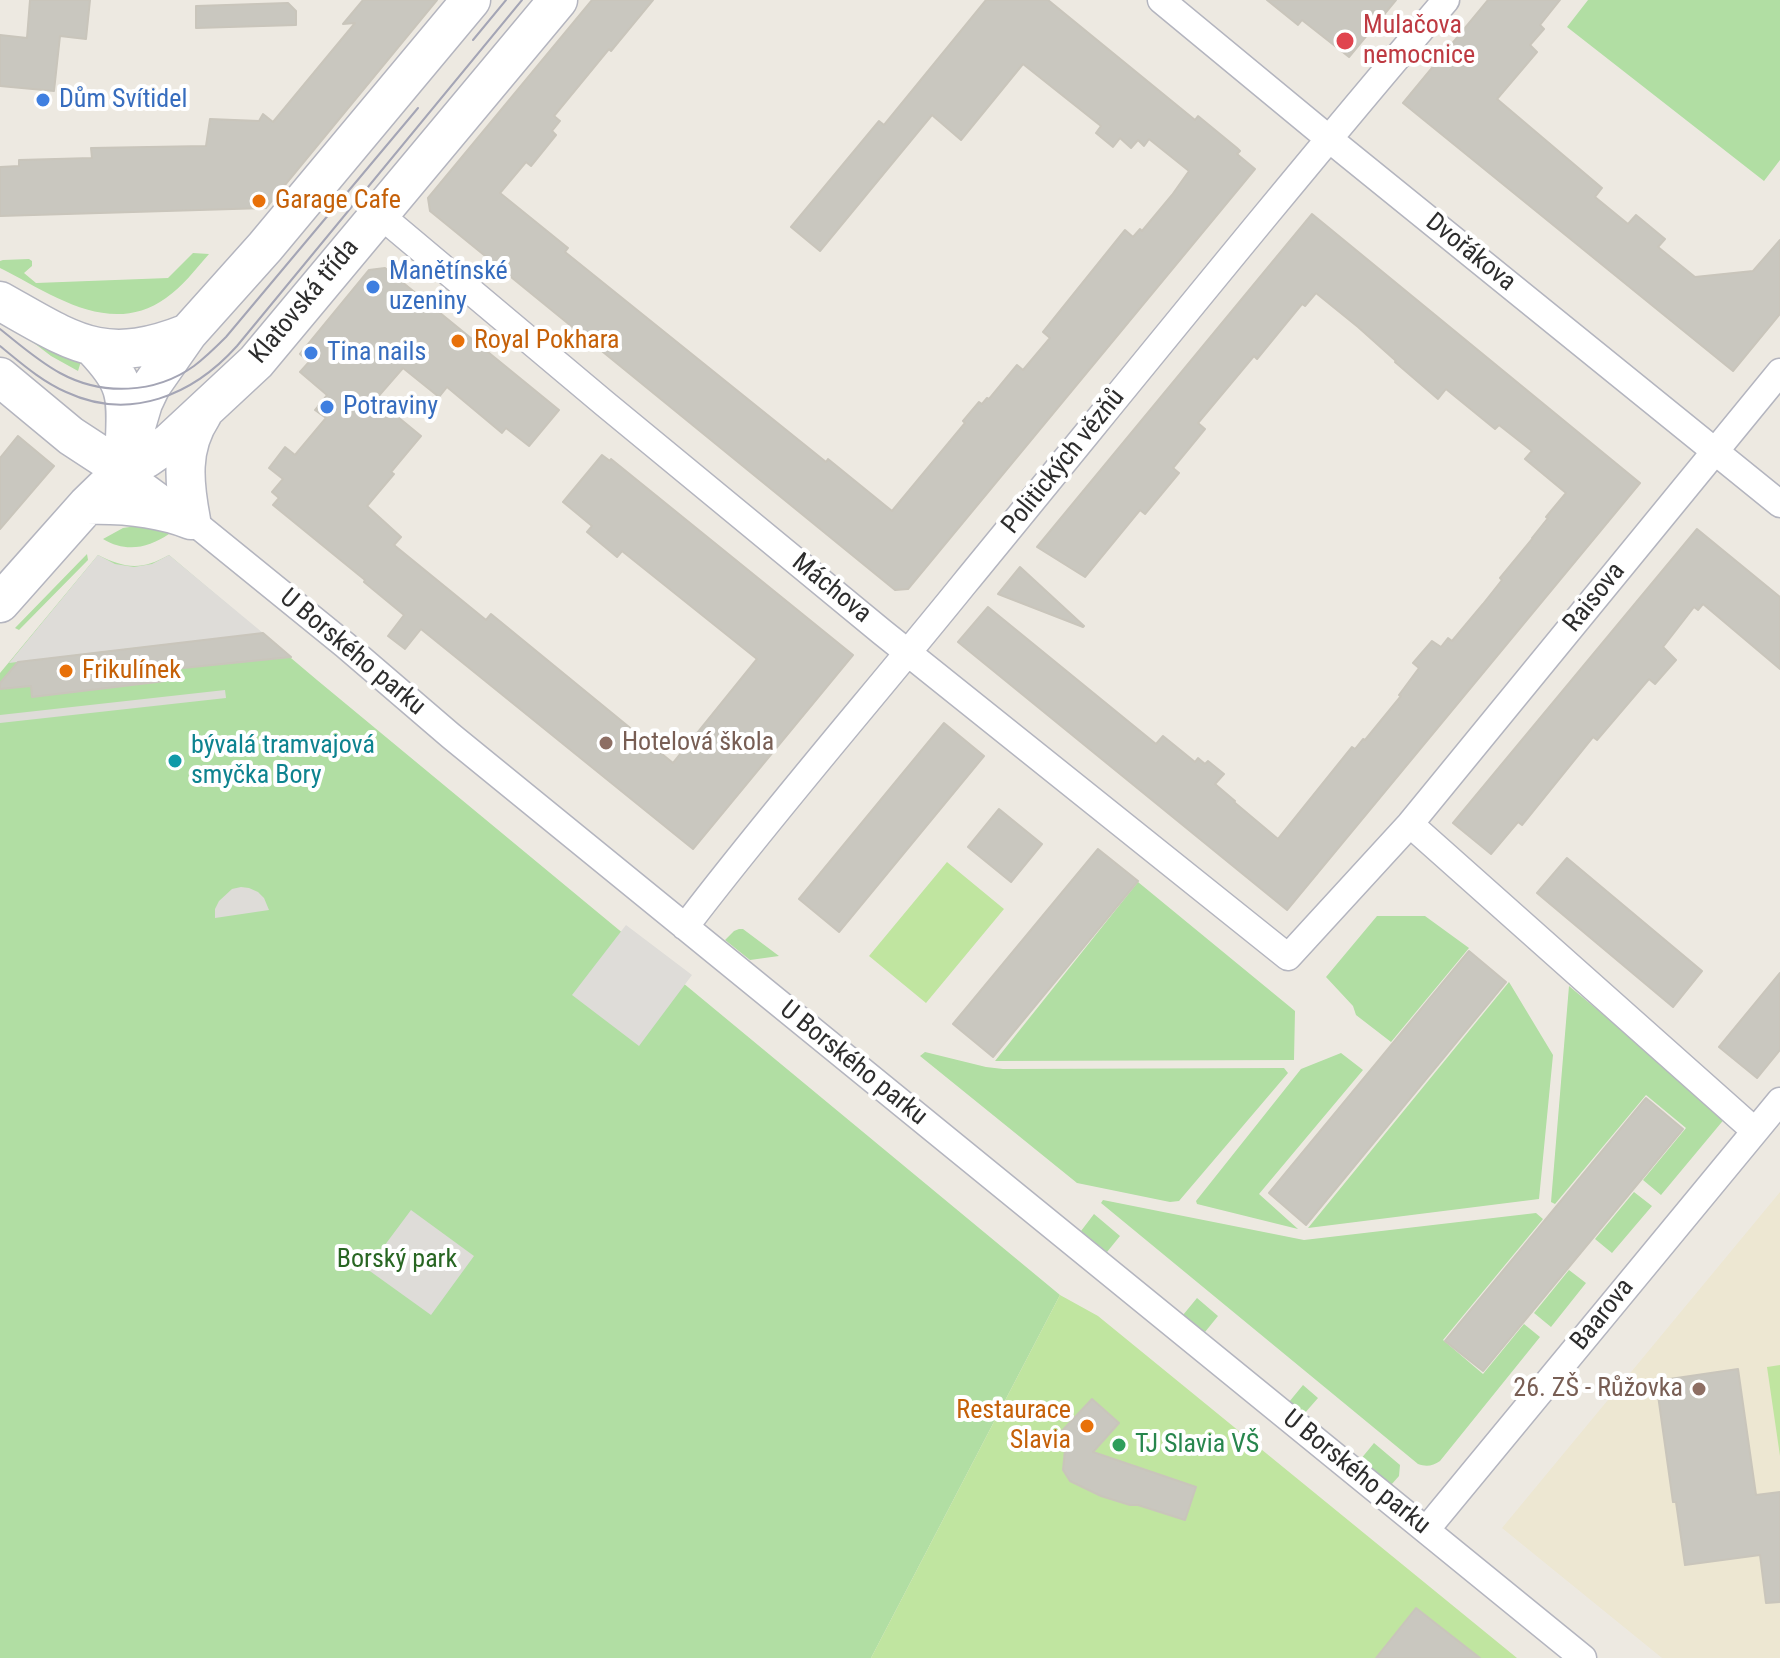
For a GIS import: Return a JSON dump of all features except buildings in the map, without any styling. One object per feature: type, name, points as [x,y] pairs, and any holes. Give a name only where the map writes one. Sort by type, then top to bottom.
[{"type":"main road","name":"Klatovská třída","points":[[123,470],[151,386],[188,333],[265,247],[471,0]]},
{"type":"main road","name":"Klatovská třída","points":[[0,603],[87,505],[123,470],[170,442],[256,362],[558,0]]},
{"type":"main road","points":[[0,301],[53,331],[94,348],[112,366],[126,404],[123,470]]},
{"type":"main road","name":"Klatovská třída","points":[[94,348],[142,348],[188,333]]},
{"type":"main road","points":[[0,377],[71,436],[123,470]]},
{"type":"main road","points":[[71,436],[82,457],[87,481],[87,505],[155,509],[191,520],[184,475],[186,450],[208,406]]},
{"type":"street","name":"Dvořákova","points":[[1161,0],[1780,504]]},
{"type":"street","name":"Politických vězňů","points":[[685,927],[1328,138],[1446,0]]},
{"type":"street","name":"Máchova","points":[[379,214],[908,653],[1288,957]]},
{"type":"street","name":"Raisova","points":[[1288,957],[1410,824],[1780,372]]},
{"type":"street","name":"U Borského parku","points":[[123,470],[191,520],[685,927],[1583,1658]]},
{"type":"street","points":[[1410,824],[1755,1131]]},
{"type":"street","name":"Baarova","points":[[1426,1530],[1780,1101]]},
{"type":"shaded area","points":[[98,555],[115,564],[134,567],[152,564],[169,555],[263,633],[124,649],[116,654],[115,650],[9,663]]},
{"type":"shaded area","points":[[225,690],[226,698],[0,723],[0,715]]},
{"type":"shaded area","points":[[241,887],[258,892],[269,910],[215,918],[219,901],[232,889]]},
{"type":"shaded area","points":[[626,925],[692,975],[639,1046],[572,995]]},
{"type":"shaded area","name":"26. ZŠ - Růžovka","points":[[1780,1192],[1780,1658],[1662,1658],[1502,1528]]},
{"type":"shaded area","points":[[411,1210],[474,1256],[431,1315],[367,1269]]},
{"type":"green space","points":[[1588,0],[1780,0],[1780,160],[1764,181],[1567,27]]},
{"type":"green space","points":[[193,253],[209,254],[178,289],[145,309],[124,314],[82,308],[0,268],[0,261],[3,260],[29,259],[32,266],[24,273],[36,283],[168,278]]},
{"type":"green space","points":[[0,317],[82,358],[78,371],[51,356]]},
{"type":"green space","points":[[143,525],[169,534],[137,547],[120,546],[103,539],[123,528]]},
{"type":"green space","points":[[87,554],[88,560],[19,630],[15,628]]},
{"type":"green space","name":"Borský park","points":[[98,555],[134,566],[169,555],[1060,1295],[871,1658],[0,1658],[0,673]]},
{"type":"green space","points":[[947,862],[1004,909],[926,1003],[869,956]]},
{"type":"green space","points":[[1138,882],[1295,1011],[1294,1060],[995,1061]]},
{"type":"green space","points":[[1377,916],[1425,916],[1469,948],[1391,1042],[1356,1015],[1353,1006],[1326,977]]},
{"type":"green space","points":[[739,929],[779,956],[750,960],[725,940]]},
{"type":"green space","points":[[1509,982],[1553,1055],[1539,1199],[1308,1228]]},
{"type":"green space","points":[[1569,986],[1726,1117],[1661,1195],[1643,1180],[1686,1128],[1646,1095],[1555,1204],[1551,1202]]},
{"type":"green space","points":[[925,1052],[1003,1069],[1284,1068],[1288,1073],[1179,1201],[1170,1202],[1077,1183],[920,1056]]},
{"type":"green space","points":[[1341,1053],[1363,1070],[1259,1194],[1298,1229],[1197,1204],[1196,1201],[1301,1069]]},
{"type":"green space","points":[[1634,1192],[1652,1206],[1612,1253],[1595,1239]]},
{"type":"green space","points":[[1103,1200],[1304,1240],[1536,1213],[1543,1219],[1443,1340],[1483,1374],[1524,1324],[1540,1337],[1440,1461],[1429,1466],[1421,1465],[1101,1203]]},
{"type":"green space","points":[[1094,1214],[1120,1236],[1107,1252],[1081,1231]]},
{"type":"green space","points":[[1569,1270],[1586,1283],[1551,1327],[1534,1313]]},
{"type":"green space","name":"TJ Slavia VŠ","points":[[1060,1295],[1098,1316],[1517,1658],[871,1658]]},
{"type":"green space","points":[[1197,1298],[1218,1316],[1205,1332],[1183,1315]]},
{"type":"green space","points":[[1780,1365],[1780,1456],[1767,1367]]},
{"type":"green space","points":[[1303,1385],[1318,1398],[1304,1414],[1289,1402]]},
{"type":"green space","points":[[1374,1443],[1400,1465],[1399,1476],[1391,1485],[1360,1460]]},
{"type":"tram line","points":[[473,40],[506,0]]},
{"type":"tram line","points":[[0,346],[48,383],[90,401],[137,404],[159,399],[201,378],[237,346],[522,0]]},
{"type":"tram line","points":[[0,329],[52,368],[93,386],[146,387],[179,375],[198,363],[226,337],[418,108]]},
{"type":"place","name":"Mulačova nemocnice","points":[[1345,41]]},
{"type":"place","name":"Dům Svítidel","points":[[43,100]]},
{"type":"place","name":"Garage Cafe","points":[[259,201]]},
{"type":"place","name":"Manětínské uzeniny","points":[[373,287]]},
{"type":"place","name":"Royal Pokhara","points":[[458,341]]},
{"type":"place","name":"Tina nails","points":[[311,353]]},
{"type":"place","name":"Potraviny","points":[[327,407]]},
{"type":"place","name":"Frikulínek","points":[[66,671]]},
{"type":"place","name":"Hotelová škola","points":[[606,743]]},
{"type":"place","name":"bývalá tramvajová smyčka Bory","points":[[175,761]]},
{"type":"place","name":"26. ZŠ - Růžovka","points":[[1699,1389]]},
{"type":"place","name":"Restaurace Slavia","points":[[1087,1426]]},
{"type":"place","name":"TJ Slavia VŠ","points":[[1119,1445]]}]
